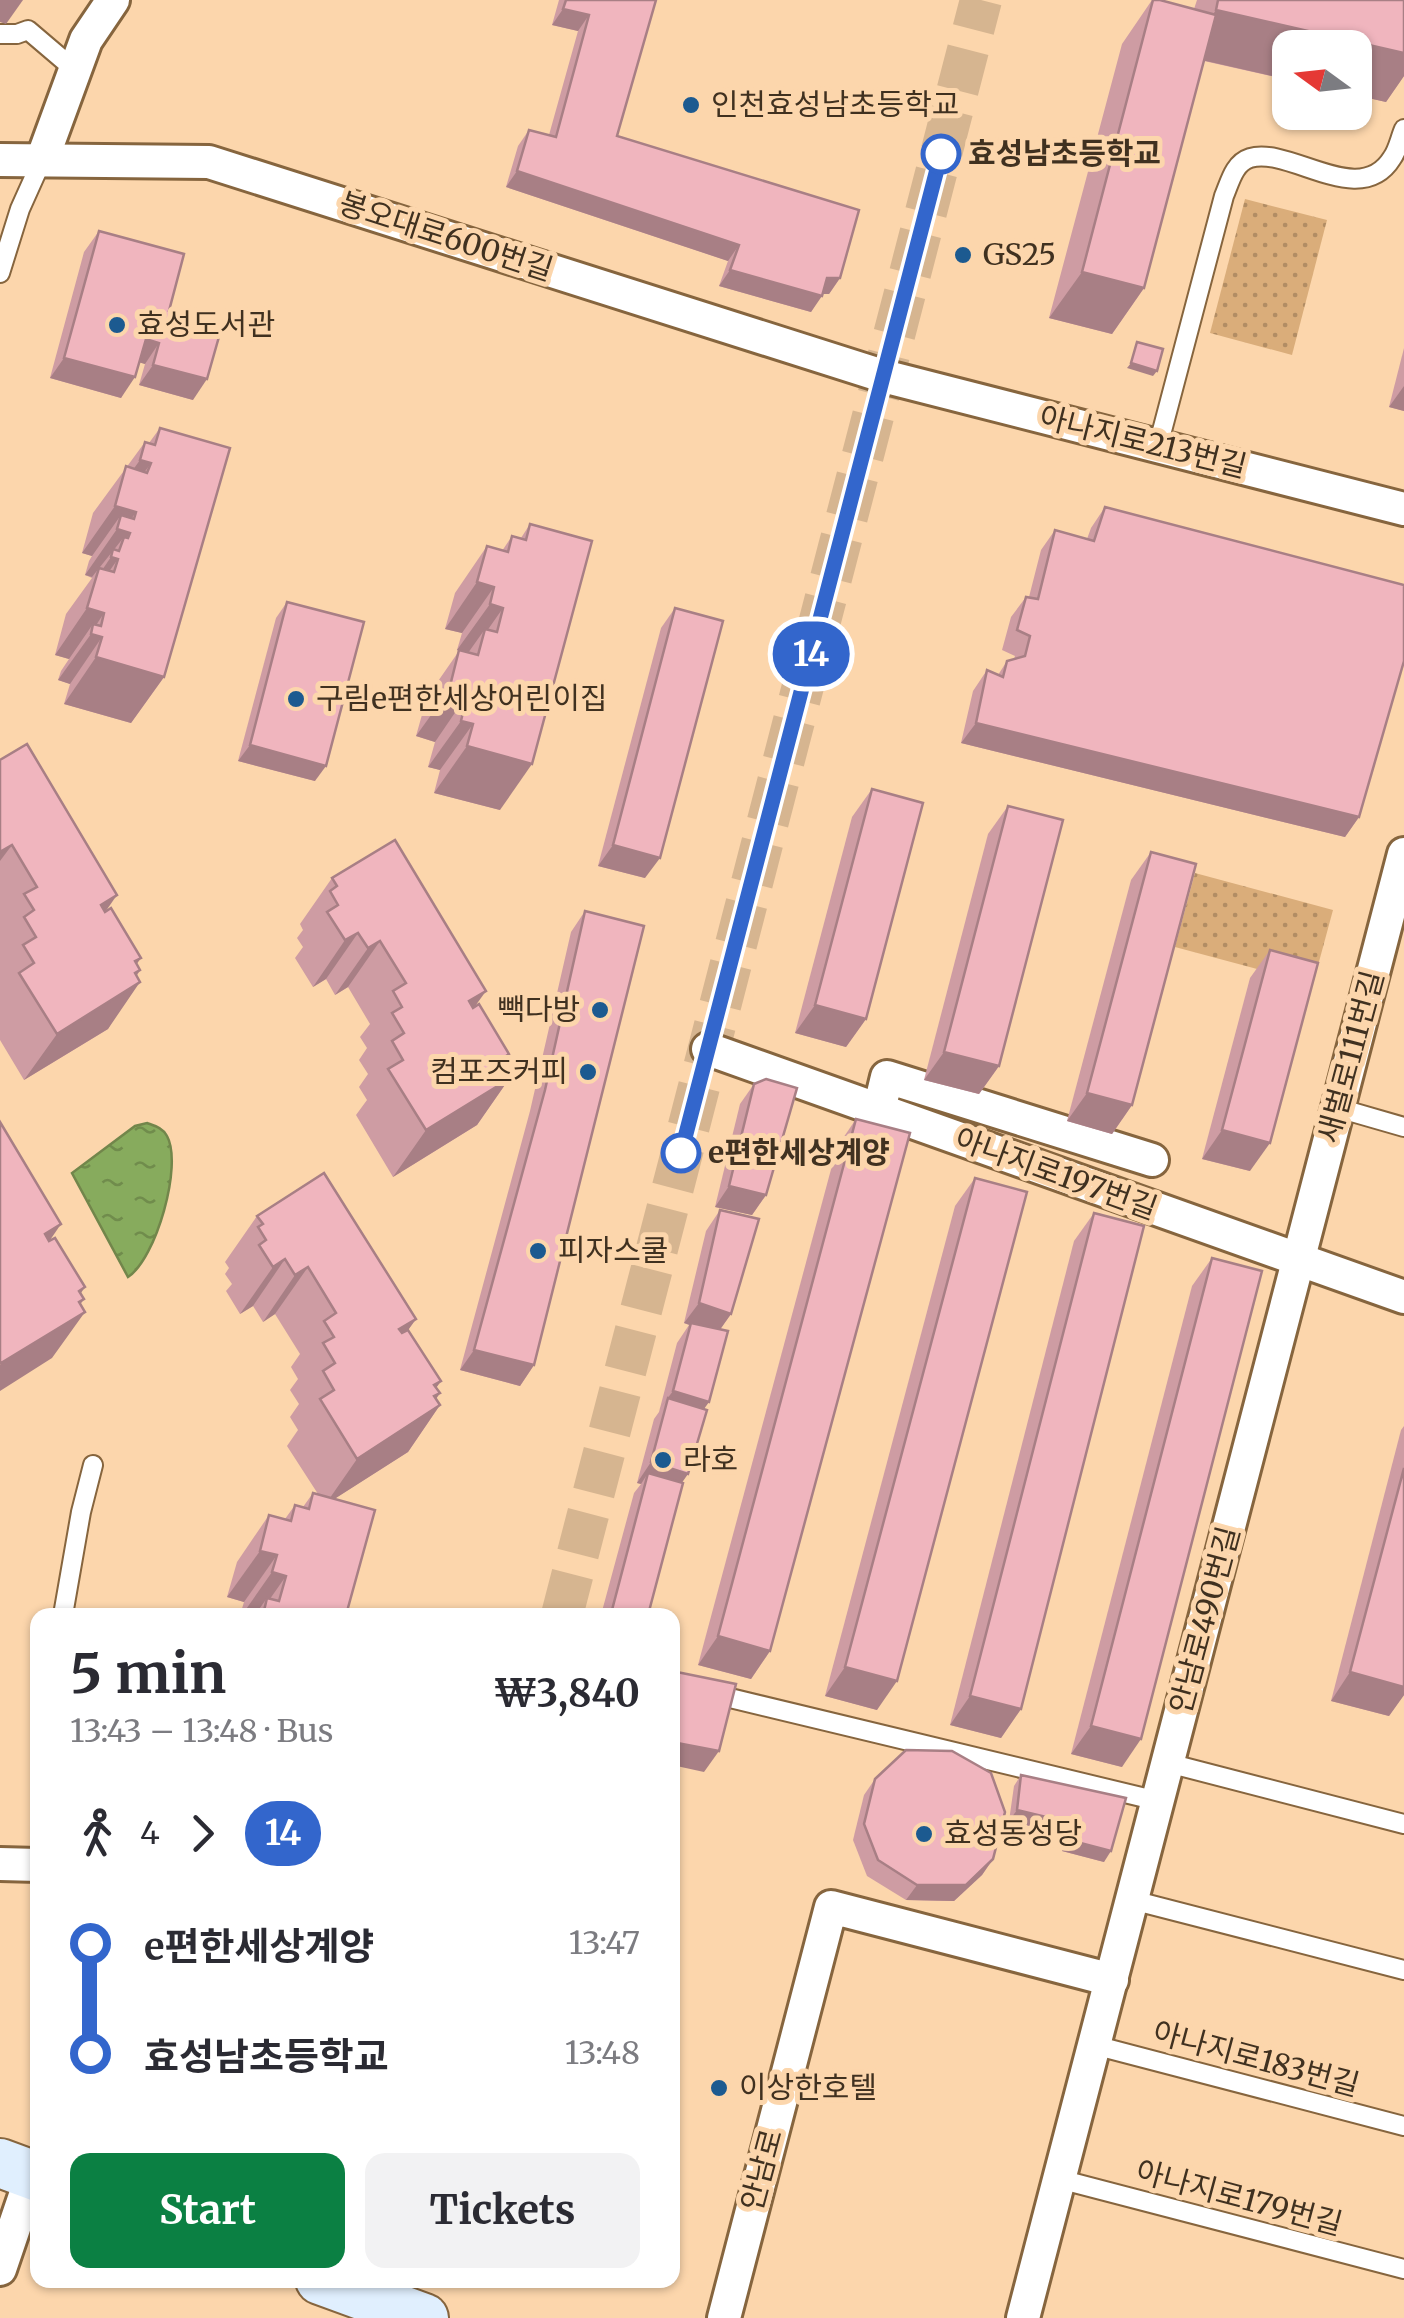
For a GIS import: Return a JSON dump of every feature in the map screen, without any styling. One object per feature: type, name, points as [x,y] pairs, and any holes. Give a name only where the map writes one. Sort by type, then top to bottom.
[{"type":"main road","points":[[342,2288],[424,2318]]},
{"type":"street","points":[[42,160],[86,40],[113,0]]},
{"type":"street","name":"봉오대로600번길","points":[[0,160],[209,162],[883,376]]},
{"type":"street","name":"아나지로213번길","points":[[883,376],[1404,509]]},
{"type":"street","name":"새벌로111번길","points":[[1298,1260],[1404,854]]},
{"type":"street","name":"아나지로197번길","points":[[708,1049],[1404,1297]]},
{"type":"street","points":[[879,1110],[887,1077],[1152,1160]]},
{"type":"street","name":"안남로490번길","points":[[1023,2318],[1298,1260]]},
{"type":"street","points":[[0,1864],[30,1865]]},
{"type":"street","name":"안남로","points":[[724,2318],[831,1907],[1112,1980]]},
{"type":"street","points":[[0,2269],[23,2172]]},
{"type":"lane","points":[[0,34],[28,30],[75,70]]},
{"type":"lane","points":[[1158,446],[1234,170],[1250,158],[1268,158],[1349,179],[1368,178],[1392,161],[1404,128]]},
{"type":"lane","points":[[0,273],[20,209],[42,160]]},
{"type":"lane","points":[[1338,1108],[1404,1127]]},
{"type":"lane","points":[[64,1608],[92,1465]]},
{"type":"lane","points":[[680,1686],[1158,1801]]},
{"type":"lane","points":[[1168,1763],[1404,1824]]},
{"type":"lane","points":[[1132,1900],[1404,1970]]},
{"type":"lane","name":"아나지로183번길","points":[[1094,2045],[1404,2126]]},
{"type":"lane","name":"아나지로179번길","points":[[1059,2180],[1404,2269]]},
{"type":"shaded area","points":[[1245,199],[1327,220],[1292,355],[1210,333]]},
{"type":"shaded area","points":[[1195,873],[1333,910],[1313,984],[1175,947]]},
{"type":"water","points":[[147,1123],[167,1136],[172,1168],[157,1232],[128,1277],[72,1173],[135,1126]]},
{"type":"building","points":[[566,0],[656,0],[617,136],[859,210],[840,278],[827,278],[822,296],[730,270],[739,245],[517,171],[529,130],[556,137],[589,15],[563,9]]},
{"type":"building","points":[[1153,0],[1216,15],[1144,288],[1082,272]]},
{"type":"building","points":[[1218,0],[1404,0],[1404,53],[1372,46],[1372,30],[1303,30],[1216,10]]},
{"type":"building","points":[[99,231],[184,254],[169,311],[222,326],[207,379],[153,365],[159,343],[146,339],[135,377],[64,358]]},
{"type":"building","points":[[1137,342],[1163,349],[1157,371],[1131,363]]},
{"type":"building","points":[[160,428],[230,448],[164,677],[96,657],[102,637],[91,634],[93,624],[101,626],[104,613],[87,608],[99,568],[114,572],[118,559],[111,557],[113,549],[119,551],[124,537],[128,538],[130,533],[117,529],[121,515],[134,519],[136,512],[115,506],[126,466],[147,473],[151,463],[140,460],[145,442],[155,445]]},
{"type":"building","points":[[1105,507],[1404,585],[1404,661],[1359,817],[976,723],[987,670],[1003,677],[1007,661],[1025,656],[1030,636],[1017,630],[1026,597],[1038,599],[1055,530],[1094,541]]},
{"type":"building","points":[[530,524],[592,541],[532,764],[467,746],[473,724],[461,721],[467,695],[449,690],[459,650],[478,655],[485,629],[497,632],[503,608],[490,604],[494,587],[477,582],[487,546],[508,552],[512,536],[526,540]]},
{"type":"building","name":"구림e편한세상어린이집","points":[[287,602],[364,622],[326,766],[250,745]]},
{"type":"building","points":[[675,608],[723,621],[660,858],[613,845]]},
{"type":"building","points":[[27,744],[117,895],[101,905],[105,912],[111,908],[141,958],[135,961],[140,982],[57,1034],[19,973],[34,963],[23,945],[36,937],[24,917],[34,910],[24,894],[37,887],[12,845],[0,852],[0,760]]},
{"type":"building","points":[[872,789],[923,803],[866,1019],[815,1005]]},
{"type":"building","points":[[1008,806],[1063,820],[999,1066],[944,1052]]},
{"type":"building","points":[[395,840],[486,991],[469,1001],[473,1008],[479,1004],[509,1054],[503,1058],[508,1066],[503,1069],[509,1079],[426,1130],[388,1069],[403,1060],[392,1041],[404,1033],[392,1013],[402,1007],[393,991],[406,983],[380,941],[368,948],[358,933],[345,940],[327,912],[338,905],[330,891],[337,886],[332,878]]},
{"type":"building","points":[[1151,852],[1196,864],[1132,1105],[1087,1093]]},
{"type":"building","points":[[585,911],[644,926],[534,1365],[474,1350],[545,1090]]},
{"type":"building","points":[[1270,950],[1318,963],[1270,1143],[1222,1130]]},
{"type":"building","points":[[766,1079],[797,1088],[766,1195],[729,1186],[754,1084]]},
{"type":"building","points":[[856,1119],[910,1133],[770,1651],[718,1636]]},
{"type":"building","points":[[0,1122],[61,1224],[45,1234],[49,1241],[55,1238],[85,1287],[79,1291],[84,1299],[79,1302],[85,1312],[1,1363],[0,1361]]},
{"type":"building","points":[[324,1173],[416,1319],[399,1329],[402,1333],[408,1330],[441,1381],[434,1385],[440,1393],[434,1396],[440,1405],[357,1459],[320,1399],[334,1390],[323,1371],[335,1363],[323,1343],[334,1337],[324,1321],[336,1313],[308,1267],[295,1275],[285,1259],[273,1267],[259,1245],[266,1240],[257,1216]]},
{"type":"building","points":[[975,1178],[1027,1192],[897,1681],[845,1667]]},
{"type":"building","points":[[720,1210],[759,1219],[731,1314],[699,1303]]},
{"type":"building","points":[[1094,1213],[1144,1226],[1021,1709],[970,1696]]},
{"type":"building","points":[[1212,1258],[1262,1271],[1141,1739],[1091,1726]]},
{"type":"building","points":[[691,1323],[728,1331],[709,1402],[673,1391]]},
{"type":"building","points":[[668,1398],[707,1410],[688,1474],[651,1462]]},
{"type":"building","points":[[1404,1468],[1404,1687],[1350,1672]]},
{"type":"building","points":[[648,1473],[683,1483],[650,1608],[613,1608]]},
{"type":"building","points":[[313,1493],[375,1510],[348,1608],[265,1608],[267,1598],[279,1601],[286,1576],[272,1572],[277,1555],[260,1551],[269,1515],[291,1521],[295,1505],[309,1509]]},
{"type":"building","points":[[680,1673],[736,1684],[719,1751],[680,1744]]},
{"type":"building","name":"효성동성당","points":[[906,1750],[952,1751],[991,1773],[1005,1812],[993,1859],[966,1885],[917,1885],[878,1860],[864,1824],[875,1779]]},
{"type":"building","points":[[1021,1775],[1126,1798],[1111,1851],[1069,1840],[1071,1823],[1017,1810]]},
{"type":"tunnel","points":[[564,1608],[981,0]]},
{"type":"bus line","name":"14","points":[[681,1153],[941,154]]},
{"type":"place","name":"인천효성남초등학교","points":[[691,105]]},
{"type":"place","name":"효성남초등학교","points":[[941,154]]},
{"type":"place","name":"GS25","points":[[963,255]]},
{"type":"place","name":"효성도서관","points":[[117,325]]},
{"type":"place","name":"구림e편한세상어린이집","points":[[296,699]]},
{"type":"place","name":"빽다방","points":[[600,1010]]},
{"type":"place","name":"컴포즈커피","points":[[588,1072]]},
{"type":"place","name":"e편한세상계양","points":[[681,1153]]},
{"type":"place","name":"피자스쿨","points":[[538,1251]]},
{"type":"place","name":"라호","points":[[663,1460]]},
{"type":"place","name":"효성동성당","points":[[924,1834]]},
{"type":"place","name":"이상한호텔","points":[[719,2088]]}]
